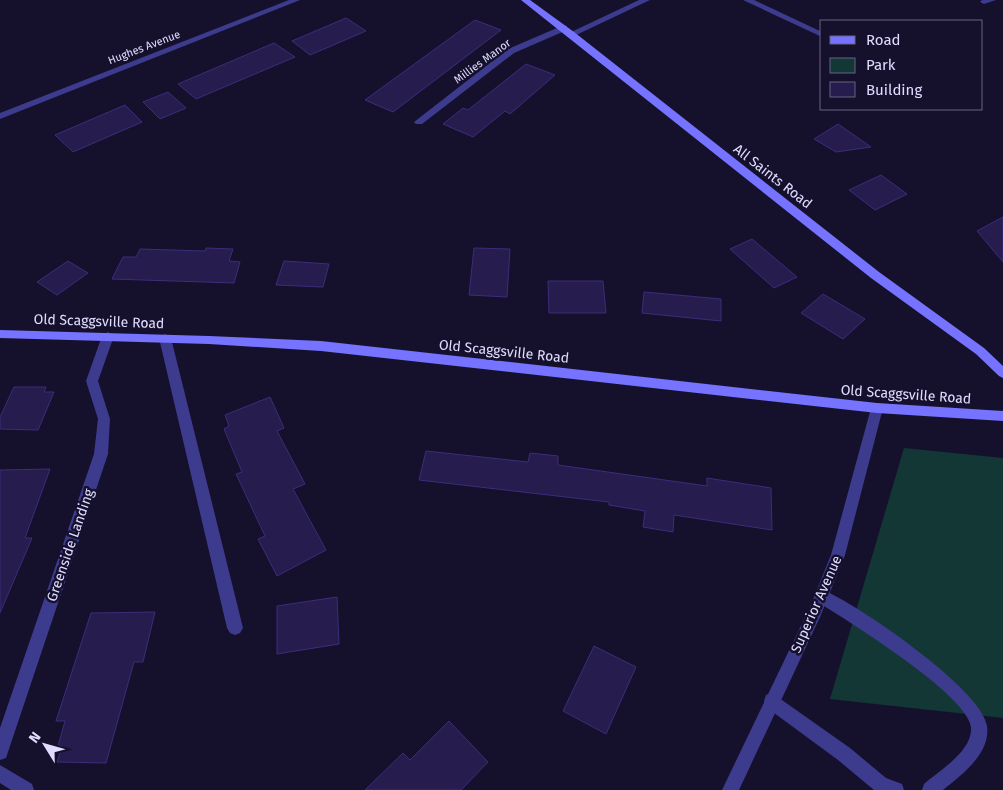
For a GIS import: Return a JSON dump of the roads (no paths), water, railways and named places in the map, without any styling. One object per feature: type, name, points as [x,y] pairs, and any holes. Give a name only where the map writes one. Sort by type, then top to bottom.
[{"type":"street","name":"Hughes Avenue","points":[[0,116],[296,0]]},
{"type":"street","name":"All Saints Road","points":[[525,0],[568,31],[875,275],[980,351],[1003,373]]},
{"type":"street","name":"Millies Manor","points":[[419,122],[511,51],[646,0]]},
{"type":"street","points":[[747,0],[820,34]]},
{"type":"street","name":"Old Scaggsville Road","points":[[0,334],[165,338],[322,346],[877,408],[1003,416]]},
{"type":"street","name":"Greenside Landing","points":[[0,752],[101,454],[104,419],[92,381],[108,336]]},
{"type":"street","points":[[165,338],[235,628]]},
{"type":"street","name":"Superior Avenue","points":[[730,790],[821,596],[838,554],[877,408]]},
{"type":"street","points":[[821,596],[883,635],[960,697],[972,711],[979,724],[975,747],[930,790]]},
{"type":"street","points":[[772,701],[881,785],[896,790]]},
{"type":"street","points":[[0,773],[26,790]]}]
